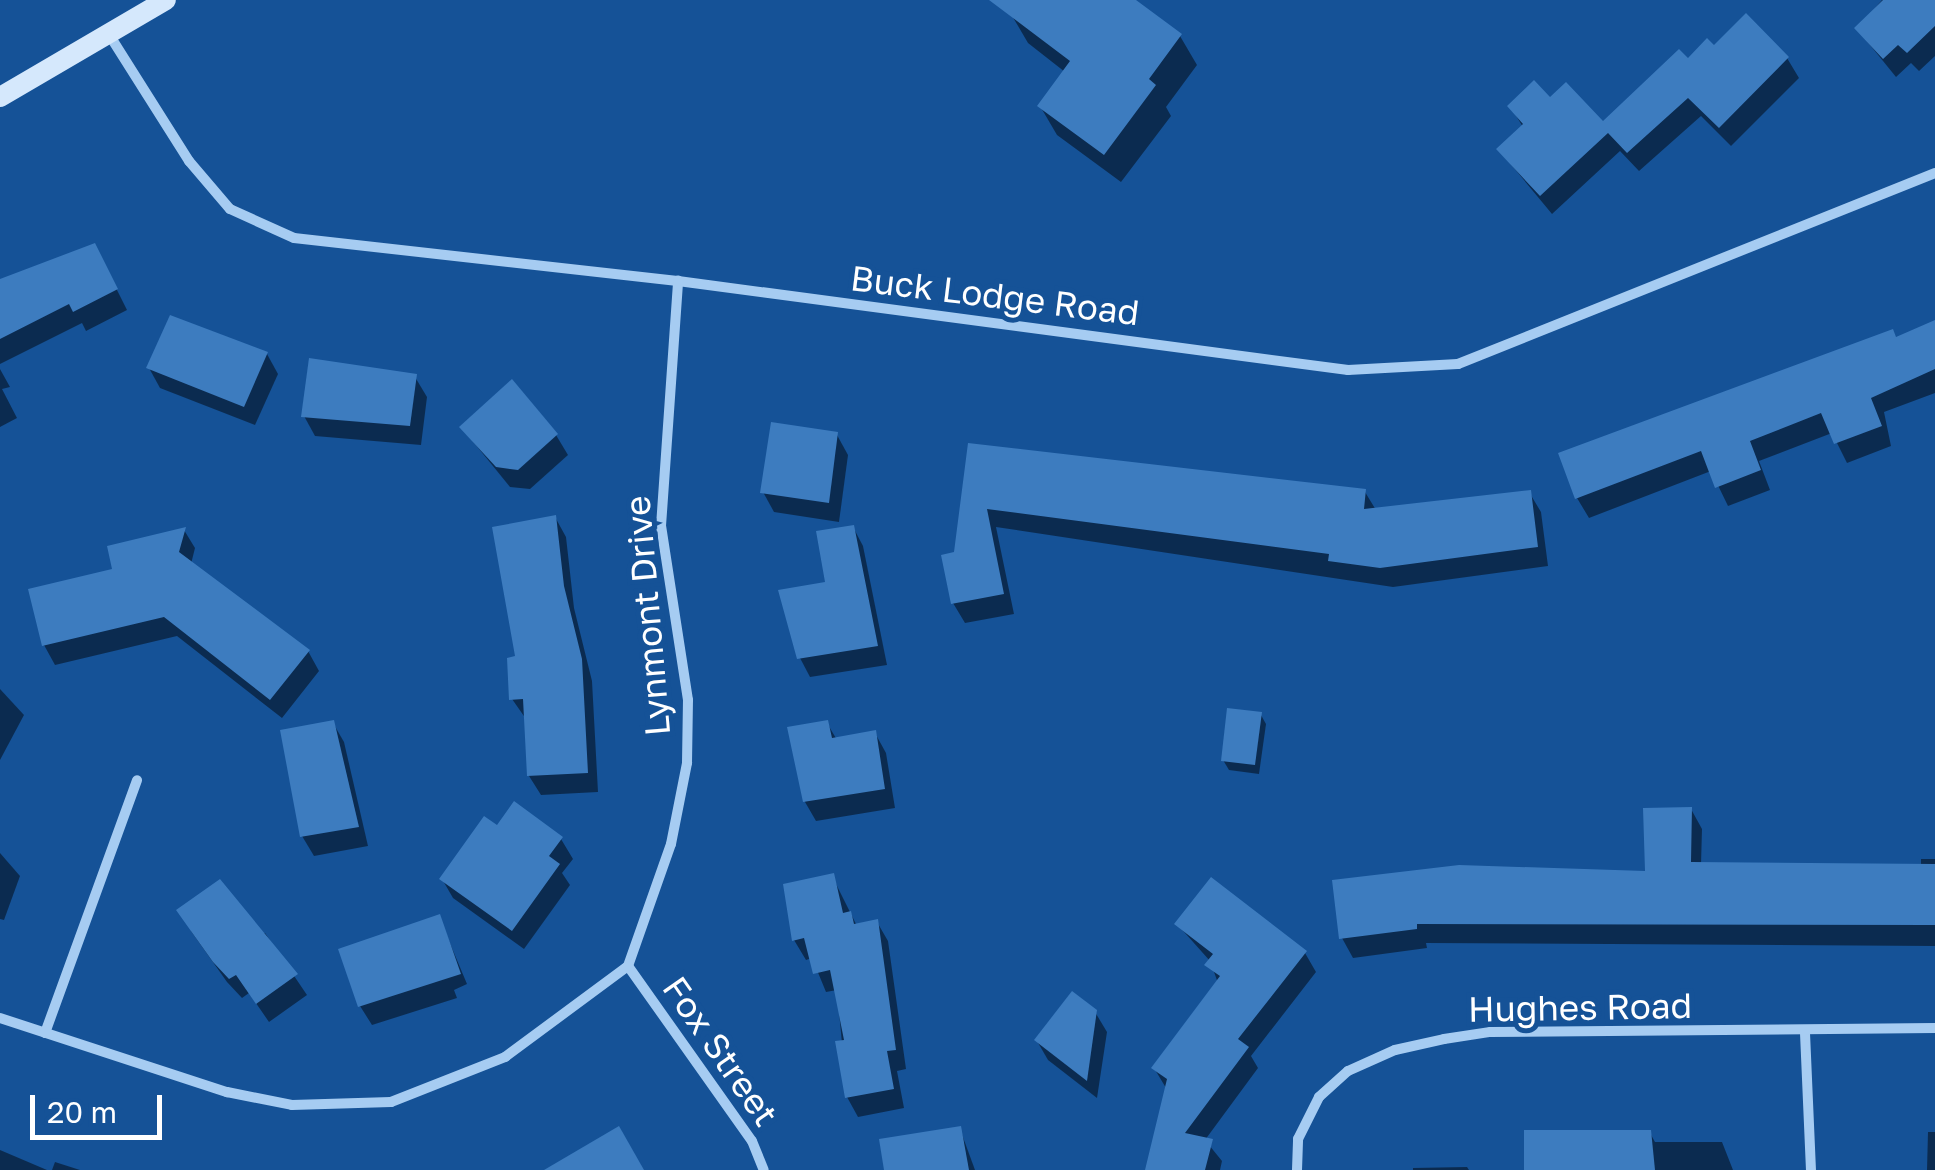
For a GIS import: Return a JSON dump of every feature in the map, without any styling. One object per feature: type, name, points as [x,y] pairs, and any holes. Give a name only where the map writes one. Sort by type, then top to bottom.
[{"type":"main road","points":[[0,97],[166,0]]},
{"type":"street","name":"Buck Lodge Road","points":[[110,36],[188,161],[230,208],[257,226],[294,238],[678,281],[1348,370],[1412,371],[1458,364],[1935,173]]},
{"type":"street","name":"Lynmont Drive","points":[[628,966],[671,844],[686,763],[688,700],[661,526],[678,281]]},
{"type":"street","points":[[45,1033],[137,780]]},
{"type":"street","points":[[0,1018],[227,1092],[292,1105],[391,1102],[505,1057],[628,966]]},
{"type":"street","name":"Fox Street","points":[[628,966],[752,1141],[764,1170]]},
{"type":"street","name":"Hughes Road","points":[[1298,1170],[1298,1138],[1319,1096],[1348,1072],[1395,1050],[1490,1032],[1805,1033],[1935,1028]]},
{"type":"street","points":[[1805,1033],[1812,1170]]},
{"type":"building","points":[[989,0],[1136,0],[1182,34],[1149,79],[1156,85],[1104,155],[1037,106],[1070,61]]},
{"type":"building","points":[[1883,0],[1935,0],[1935,26],[1907,53],[1898,45],[1883,59],[1854,28]]},
{"type":"building","points":[[1746,13],[1789,57],[1719,128],[1688,98],[1627,153],[1608,133],[1540,196],[1496,149],[1523,124],[1507,106],[1534,80],[1550,97],[1566,82],[1603,121],[1679,49],[1688,58],[1707,38],[1714,45]]},
{"type":"building","points":[[95,243],[118,289],[73,312],[69,304],[0,339],[0,279]]},
{"type":"building","points":[[170,315],[268,352],[244,407],[146,368]]},
{"type":"building","points":[[1935,320],[1935,369],[1871,398],[1882,426],[1834,444],[1821,413],[1750,441],[1761,470],[1715,488],[1701,451],[1575,499],[1558,453],[1893,329],[1896,337]]},
{"type":"building","points":[[309,358],[417,374],[410,426],[301,417]]},
{"type":"building","points":[[512,379],[558,434],[518,470],[496,467],[459,427]]},
{"type":"building","points":[[771,422],[838,432],[829,503],[760,493]]},
{"type":"building","points":[[968,443],[1366,489],[1364,509],[1531,490],[1538,547],[1380,568],[1328,561],[1329,554],[987,509],[1004,594],[951,604],[941,555],[954,552]]},
{"type":"building","points":[[556,515],[564,586],[582,659],[588,773],[527,776],[523,699],[509,700],[507,658],[515,656],[492,527]]},
{"type":"building","points":[[854,525],[878,646],[797,659],[778,590],[825,582],[816,531]]},
{"type":"building","points":[[186,527],[179,552],[310,650],[270,700],[164,617],[42,646],[28,589],[112,569],[107,546]]},
{"type":"building","points":[[1227,708],[1262,712],[1255,765],[1221,761]]},
{"type":"building","points":[[334,720],[359,827],[300,837],[280,730]]},
{"type":"building","points":[[828,720],[832,738],[876,730],[885,789],[803,802],[787,727]]},
{"type":"building","points":[[514,801],[563,837],[549,856],[560,864],[512,931],[439,879],[484,816],[497,825]]},
{"type":"building","points":[[1692,807],[1691,862],[1935,864],[1935,925],[1417,924],[1417,929],[1339,939],[1332,880],[1459,865],[1645,871],[1643,808]]},
{"type":"building","points":[[834,873],[843,913],[851,911],[854,924],[878,919],[896,1050],[887,1051],[894,1089],[845,1098],[835,1041],[844,1040],[830,970],[813,974],[804,938],[792,941],[783,884]]},
{"type":"building","points":[[1211,877],[1307,951],[1238,1039],[1249,1047],[1185,1133],[1213,1139],[1205,1170],[1145,1170],[1167,1079],[1151,1068],[1220,976],[1204,965],[1213,954],[1174,924]]},
{"type":"building","points":[[220,879],[298,974],[256,1004],[236,975],[229,979],[213,962],[176,910]]},
{"type":"building","points":[[440,914],[461,974],[358,1007],[338,949]]},
{"type":"building","points":[[1072,991],[1097,1010],[1087,1081],[1034,1040]]},
{"type":"building","points":[[619,1126],[644,1170],[544,1170]]},
{"type":"building","points":[[961,1126],[969,1170],[884,1170],[879,1139]]},
{"type":"building","points":[[1524,1130],[1651,1130],[1655,1170],[1524,1170]]}]
